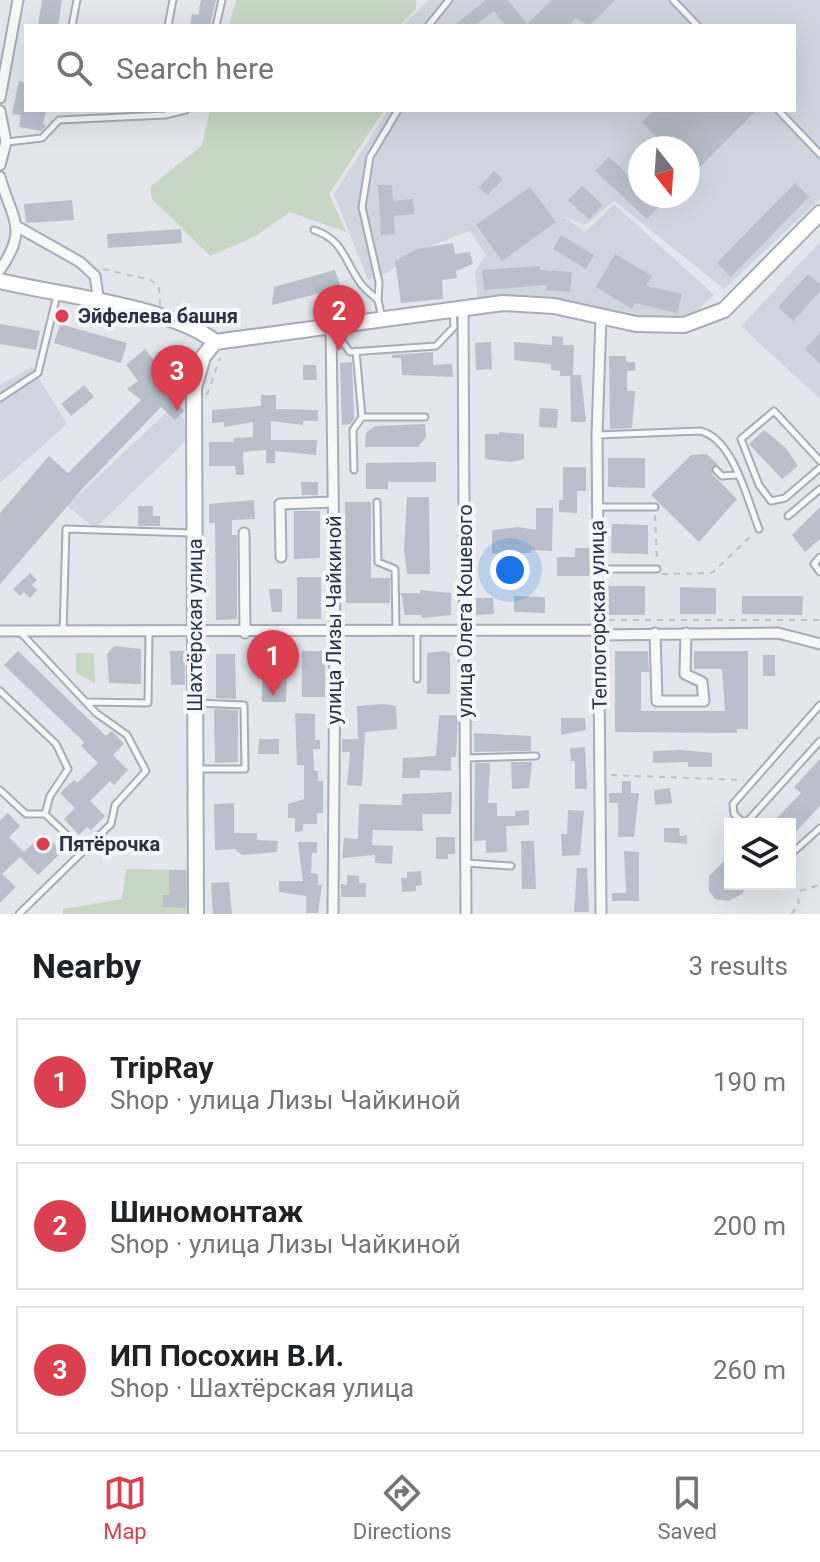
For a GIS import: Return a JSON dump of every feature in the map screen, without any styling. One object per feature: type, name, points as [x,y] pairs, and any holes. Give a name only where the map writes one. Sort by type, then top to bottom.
[{"type":"main road","points":[[0,281],[156,316],[200,329],[215,342],[458,308],[529,303],[661,327],[704,320],[724,310],[820,213]]},
{"type":"main road","name":"Шахтёрская улица","points":[[196,914],[194,388],[203,357],[215,342]]},
{"type":"street","points":[[0,98],[5,46],[18,0]]},
{"type":"street","points":[[0,111],[6,142],[0,165]]},
{"type":"street","points":[[0,177],[18,227],[10,255],[0,270]]},
{"type":"street","points":[[18,227],[95,276],[99,302]]},
{"type":"street","name":"улица Олега Кошевого","points":[[458,308],[466,631],[466,914]]},
{"type":"street","name":"Теплогорская улица","points":[[601,317],[597,435],[601,914]]},
{"type":"street","name":"улица Лизы Чайкиной","points":[[331,327],[335,632],[333,914]]},
{"type":"street","points":[[281,557],[280,504],[333,502]]},
{"type":"street","points":[[244,533],[245,633]]},
{"type":"street","points":[[0,631],[245,633],[599,628],[655,633],[778,633],[820,644]]},
{"type":"street","points":[[655,633],[657,701],[704,701],[702,682],[685,674],[686,633]]},
{"type":"lane","points":[[72,24],[77,0]]},
{"type":"lane","points":[[168,24],[173,0]]},
{"type":"lane","points":[[216,24],[222,0]]},
{"type":"lane","points":[[430,24],[449,0]]},
{"type":"lane","points":[[673,0],[696,24]]},
{"type":"lane","points":[[6,142],[42,138],[59,120],[178,112]]},
{"type":"lane","points":[[382,319],[378,300],[379,282],[362,207],[370,157],[397,112]]},
{"type":"lane","points":[[780,112],[820,154]]},
{"type":"lane","points":[[314,230],[328,235],[347,254],[360,282],[378,300]]},
{"type":"lane","points":[[0,398],[38,373],[57,295]]},
{"type":"lane","points":[[331,327],[350,352],[436,346],[454,327],[458,308]]},
{"type":"lane","points":[[354,470],[353,430],[362,417],[356,351]]},
{"type":"lane","points":[[820,461],[776,411],[741,439],[760,488],[771,501],[785,498],[820,468]]},
{"type":"lane","points":[[362,417],[425,417]]},
{"type":"lane","points":[[597,435],[709,433],[725,447],[759,529]]},
{"type":"lane","points":[[716,470],[722,476],[736,475]]},
{"type":"lane","points":[[788,516],[820,489]]},
{"type":"lane","points":[[377,502],[378,562],[395,569],[396,631]]},
{"type":"lane","points":[[597,507],[655,507]]},
{"type":"lane","points":[[63,632],[66,529],[194,533]]},
{"type":"lane","points":[[820,557],[814,564],[820,572]]},
{"type":"lane","points":[[598,569],[657,569]]},
{"type":"lane","points":[[19,914],[111,824],[115,805],[146,771],[127,735],[86,702],[20,631]]},
{"type":"lane","points":[[417,631],[417,679]]},
{"type":"lane","points":[[86,702],[148,703],[149,633]]},
{"type":"lane","points":[[0,691],[56,744],[68,769],[50,796],[45,814]]},
{"type":"lane","points":[[195,703],[244,705],[245,769],[195,769]]},
{"type":"lane","points":[[738,818],[734,814],[733,804],[820,705]]},
{"type":"lane","points":[[750,818],[820,741]]},
{"type":"lane","points":[[466,758],[536,756]]},
{"type":"lane","points":[[0,790],[26,814],[45,814],[84,851]]},
{"type":"lane","points":[[796,850],[820,828]]},
{"type":"lane","points":[[466,863],[511,866]]},
{"type":"path","points":[[101,269],[151,280],[159,287],[162,300],[156,316]]},
{"type":"path","points":[[655,507],[658,575],[712,573],[759,529]]},
{"type":"path","points":[[599,628],[820,620]]},
{"type":"path","points":[[600,774],[754,780]]},
{"type":"path","points":[[792,914],[799,902],[796,892],[820,885]]},
{"type":"shaded area","points":[[428,0],[820,0],[820,199],[724,289],[614,201],[585,225],[563,216],[585,232],[614,204],[714,295],[690,316],[637,317],[554,298],[478,300],[475,271],[486,255],[470,231],[422,249],[387,273],[368,280],[334,194],[387,112],[796,112],[796,24],[404,24]]},
{"type":"shaded area","points":[[820,242],[820,399],[741,326]]},
{"type":"shaded area","points":[[32,367],[67,424],[0,483],[0,385]]},
{"type":"shaded area","points":[[172,407],[184,419],[186,441],[95,528],[67,506]]},
{"type":"green space","points":[[236,0],[416,0],[416,9],[401,24],[230,24]]},
{"type":"green space","points":[[210,112],[383,112],[329,194],[346,232],[290,212],[254,237],[210,256],[152,199],[150,187],[202,145]]},
{"type":"green space","points":[[76,653],[94,653],[95,683],[76,673]]},
{"type":"green space","points":[[126,869],[190,870],[189,914],[63,914],[63,909],[122,899]]},
{"type":"building","points":[[42,0],[62,0],[58,24],[38,24]]},
{"type":"building","points":[[201,0],[216,0],[210,24],[190,24],[192,14],[198,15]]},
{"type":"building","points":[[486,0],[508,0],[527,24],[504,24],[494,11],[477,24],[456,24]]},
{"type":"building","points":[[552,0],[615,0],[591,24],[576,18],[570,24],[527,24]]},
{"type":"building","points":[[19,81],[24,82],[24,112],[46,112],[43,124],[46,126],[41,131],[19,127],[21,115],[12,114]]},
{"type":"building","points":[[652,112],[755,112],[700,167],[700,136],[655,136],[642,122]]},
{"type":"building","points":[[609,157],[628,175],[628,201],[595,171]]},
{"type":"building","points":[[494,171],[503,179],[487,195],[479,187]]},
{"type":"building","points":[[795,183],[809,197],[731,277],[717,263]]},
{"type":"building","points":[[378,185],[392,185],[393,201],[413,199],[414,214],[394,216],[395,234],[381,235]]},
{"type":"building","points":[[582,186],[603,205],[589,219],[577,209],[579,206],[577,208],[568,200]]},
{"type":"building","points":[[530,187],[556,222],[502,261],[476,225]]},
{"type":"building","points":[[72,200],[74,220],[26,223],[24,204]]},
{"type":"building","points":[[635,208],[657,208],[647,219]]},
{"type":"building","points":[[181,229],[182,243],[108,248],[107,234]]},
{"type":"building","points":[[561,235],[594,255],[586,269],[553,249]]},
{"type":"building","points":[[453,243],[455,254],[470,252],[473,264],[456,271],[457,278],[442,280],[443,299],[401,303],[395,261],[417,249]]},
{"type":"building","points":[[615,254],[652,276],[646,286],[682,294],[677,313],[635,303],[632,309],[596,287]]},
{"type":"building","points":[[540,266],[540,270],[572,272],[570,292],[546,290],[547,285],[484,290],[482,270]]},
{"type":"building","points":[[335,270],[341,288],[272,305],[274,287]]},
{"type":"building","points":[[808,274],[820,284],[820,291],[793,321],[778,307]]},
{"type":"building","points":[[0,324],[40,331],[36,350],[0,344]]},
{"type":"building","points":[[60,324],[127,343],[121,363],[54,343]]},
{"type":"building","points":[[820,333],[820,364],[805,349]]},
{"type":"building","points":[[552,336],[563,337],[563,345],[574,345],[573,375],[581,375],[586,422],[571,422],[570,376],[560,376],[560,371],[551,370],[551,364],[514,360],[514,342],[552,345]]},
{"type":"building","points":[[491,342],[492,369],[476,370],[475,343]]},
{"type":"building","points":[[145,349],[159,366],[165,362],[183,383],[171,395],[184,411],[175,420],[161,407],[84,487],[0,584],[0,513],[49,456],[68,473],[141,400],[127,389],[138,381],[126,365]]},
{"type":"building","points":[[433,352],[433,365],[452,364],[453,377],[402,375],[401,358],[392,358],[392,355]]},
{"type":"building","points":[[609,356],[626,356],[626,362],[635,362],[635,371],[627,371],[627,391],[635,391],[632,428],[610,429]]},
{"type":"building","points":[[352,362],[354,419],[350,424],[342,425],[340,363]]},
{"type":"building","points":[[303,365],[316,365],[317,380],[303,380]]},
{"type":"building","points":[[84,385],[94,397],[71,416],[61,404]]},
{"type":"building","points":[[261,395],[276,395],[276,409],[318,410],[318,421],[303,421],[303,425],[271,421],[271,440],[317,440],[316,455],[275,451],[275,463],[266,463],[266,450],[243,452],[244,475],[236,475],[235,466],[209,466],[209,442],[234,442],[234,438],[253,437],[253,422],[224,427],[224,422],[212,423],[212,410],[261,406]]},
{"type":"building","points":[[540,408],[558,409],[557,428],[539,427]]},
{"type":"building","points":[[425,424],[426,437],[418,447],[365,447],[366,433],[375,426]]},
{"type":"building","points":[[764,430],[786,448],[798,466],[782,479],[749,444]]},
{"type":"building","points":[[485,434],[524,434],[524,459],[511,462],[485,459]]},
{"type":"building","points":[[707,454],[719,466],[712,467],[712,474],[737,499],[699,542],[651,495],[691,455]]},
{"type":"building","points":[[608,458],[645,458],[645,488],[608,487]]},
{"type":"building","points":[[436,462],[436,482],[388,482],[388,489],[366,489],[366,463]]},
{"type":"building","points":[[563,467],[586,467],[586,491],[577,491],[577,513],[559,512],[559,500],[563,500]]},
{"type":"building","points":[[301,482],[318,482],[318,495],[302,495]]},
{"type":"building","points":[[407,497],[429,497],[430,574],[407,574],[404,550]]},
{"type":"building","points":[[254,500],[255,519],[232,520],[232,535],[237,535],[237,619],[216,620],[215,523],[209,523],[209,504]]},
{"type":"building","points":[[345,502],[371,502],[371,578],[390,578],[390,603],[346,603]]},
{"type":"building","points":[[138,506],[153,506],[153,516],[160,516],[160,526],[138,526]]},
{"type":"building","points":[[820,507],[820,539],[805,552],[792,535]]},
{"type":"building","points":[[536,508],[553,508],[552,551],[531,550],[531,553],[518,553],[518,556],[492,553],[492,530],[518,527],[536,530]]},
{"type":"building","points":[[294,511],[320,511],[320,558],[294,559]]},
{"type":"building","points":[[612,524],[648,525],[648,554],[611,553]]},
{"type":"building","points":[[575,548],[590,548],[591,576],[557,576],[557,557],[575,557]]},
{"type":"building","points":[[30,573],[37,580],[32,585],[37,590],[30,598],[24,592],[20,596],[13,589]]},
{"type":"building","points":[[297,577],[321,577],[321,619],[297,619]]},
{"type":"building","points":[[608,586],[645,586],[645,615],[608,615]]},
{"type":"building","points":[[680,587],[716,588],[716,614],[680,614]]},
{"type":"building","points":[[269,589],[282,589],[282,612],[272,612]]},
{"type":"building","points":[[420,590],[451,593],[451,615],[422,618],[421,615],[405,615],[401,593],[420,593]]},
{"type":"building","points":[[514,596],[545,597],[545,613],[514,612]]},
{"type":"building","points":[[742,596],[803,596],[802,615],[742,614]]},
{"type":"building","points":[[476,598],[493,598],[494,614],[476,615]]},
{"type":"building","points":[[114,646],[141,649],[141,684],[109,683],[107,654]]},
{"type":"building","points":[[18,651],[106,736],[112,731],[124,744],[113,755],[128,770],[114,785],[110,781],[90,801],[105,816],[91,830],[87,827],[79,835],[64,819],[75,808],[60,793],[74,780],[77,783],[98,763],[81,746],[84,742],[4,665]]},
{"type":"building","points":[[170,651],[185,651],[185,685],[171,685]]},
{"type":"building","points":[[302,651],[325,651],[325,697],[302,697]]},
{"type":"building","points":[[615,651],[648,651],[649,672],[641,672],[641,711],[725,711],[722,669],[694,669],[694,651],[748,651],[748,729],[737,729],[737,733],[615,732]]},
{"type":"building","points":[[427,653],[450,653],[450,694],[427,694]]},
{"type":"building","points":[[216,654],[235,654],[236,699],[216,698]]},
{"type":"building","points":[[262,654],[287,654],[286,702],[262,702]]},
{"type":"building","points":[[763,655],[775,655],[775,676],[763,676]]},
{"type":"building","points":[[357,706],[396,706],[397,729],[365,732],[362,786],[347,785],[350,752],[342,752],[342,739],[358,739]]},
{"type":"building","points":[[214,709],[238,710],[238,762],[215,763]]},
{"type":"building","points":[[295,713],[315,714],[315,740],[320,740],[320,749],[313,749],[314,771],[318,771],[318,781],[323,781],[323,813],[317,813],[317,824],[303,824],[303,831],[295,832],[295,818],[288,818],[288,804],[304,799],[304,765],[297,765]]},
{"type":"building","points":[[439,715],[458,715],[456,757],[451,757],[451,771],[420,770],[420,778],[402,778],[403,758],[436,756]]},
{"type":"building","points":[[561,718],[585,718],[586,730],[561,735]]},
{"type":"building","points":[[474,733],[531,736],[531,751],[474,752]]},
{"type":"building","points":[[259,739],[279,739],[279,754],[258,754]]},
{"type":"building","points":[[585,747],[587,789],[575,789],[575,761],[571,761],[570,748]]},
{"type":"building","points":[[653,751],[712,753],[712,767],[688,767],[688,762],[653,763]]},
{"type":"building","points":[[820,759],[820,806],[796,832],[796,818],[777,818],[801,793],[794,787]]},
{"type":"building","points":[[511,762],[532,762],[529,788],[512,789]]},
{"type":"building","points":[[475,763],[490,763],[488,803],[497,803],[497,816],[515,816],[515,811],[529,810],[529,825],[506,826],[507,852],[486,853],[486,840],[474,841]]},
{"type":"building","points":[[622,781],[631,781],[631,793],[639,793],[634,837],[618,837],[618,803],[609,803],[609,793],[622,793]]},
{"type":"building","points":[[670,788],[672,803],[655,805],[654,790]]},
{"type":"building","points":[[452,792],[451,814],[422,814],[423,831],[373,830],[372,845],[393,846],[392,864],[375,863],[375,855],[342,858],[344,838],[358,839],[359,804],[402,805],[402,794]]},
{"type":"building","points":[[234,803],[234,833],[257,833],[257,840],[278,841],[277,852],[242,855],[235,849],[215,850],[214,804]]},
{"type":"building","points":[[568,810],[584,811],[580,855],[562,856],[561,834],[567,834]]},
{"type":"building","points":[[8,813],[20,826],[9,837],[24,852],[44,833],[62,852],[38,875],[20,857],[2,874],[16,887],[0,903],[0,820]]},
{"type":"building","points":[[664,828],[679,828],[680,836],[687,835],[687,844],[664,842]]},
{"type":"building","points":[[436,837],[455,837],[455,854],[448,854],[448,859],[436,859]]},
{"type":"building","points":[[521,841],[534,841],[536,889],[522,889]]},
{"type":"building","points":[[298,842],[317,842],[317,853],[312,853],[311,873],[318,874],[318,885],[322,885],[318,913],[306,913],[306,896],[279,892],[279,881],[303,881]]},
{"type":"building","points":[[624,851],[639,852],[639,901],[612,901],[612,893],[626,893]]},
{"type":"building","points":[[724,861],[724,890],[744,890],[728,901],[715,899],[709,891],[709,876]]},
{"type":"building","points":[[577,868],[587,868],[589,912],[574,912]]},
{"type":"building","points":[[169,870],[186,870],[186,908],[163,907],[163,895],[169,895]]},
{"type":"building","points":[[421,871],[422,885],[416,886],[416,891],[402,892],[401,878],[407,878],[407,872]]},
{"type":"building","points":[[347,875],[359,876],[359,883],[366,883],[366,897],[341,897],[341,884],[347,885]]},
{"type":"building","points":[[229,882],[232,914],[213,914],[211,883]]},
{"type":"place","name":"Эйфелева башня","points":[[62,316]]},
{"type":"place","name":"Шиномонтаж","points":[[339,351]]},
{"type":"place","name":"ИП Посохин В.И.","points":[[177,411]]},
{"type":"place","name":"TripRay","points":[[273,696]]},
{"type":"place","name":"Пятёрочка","points":[[43,844]]}]
